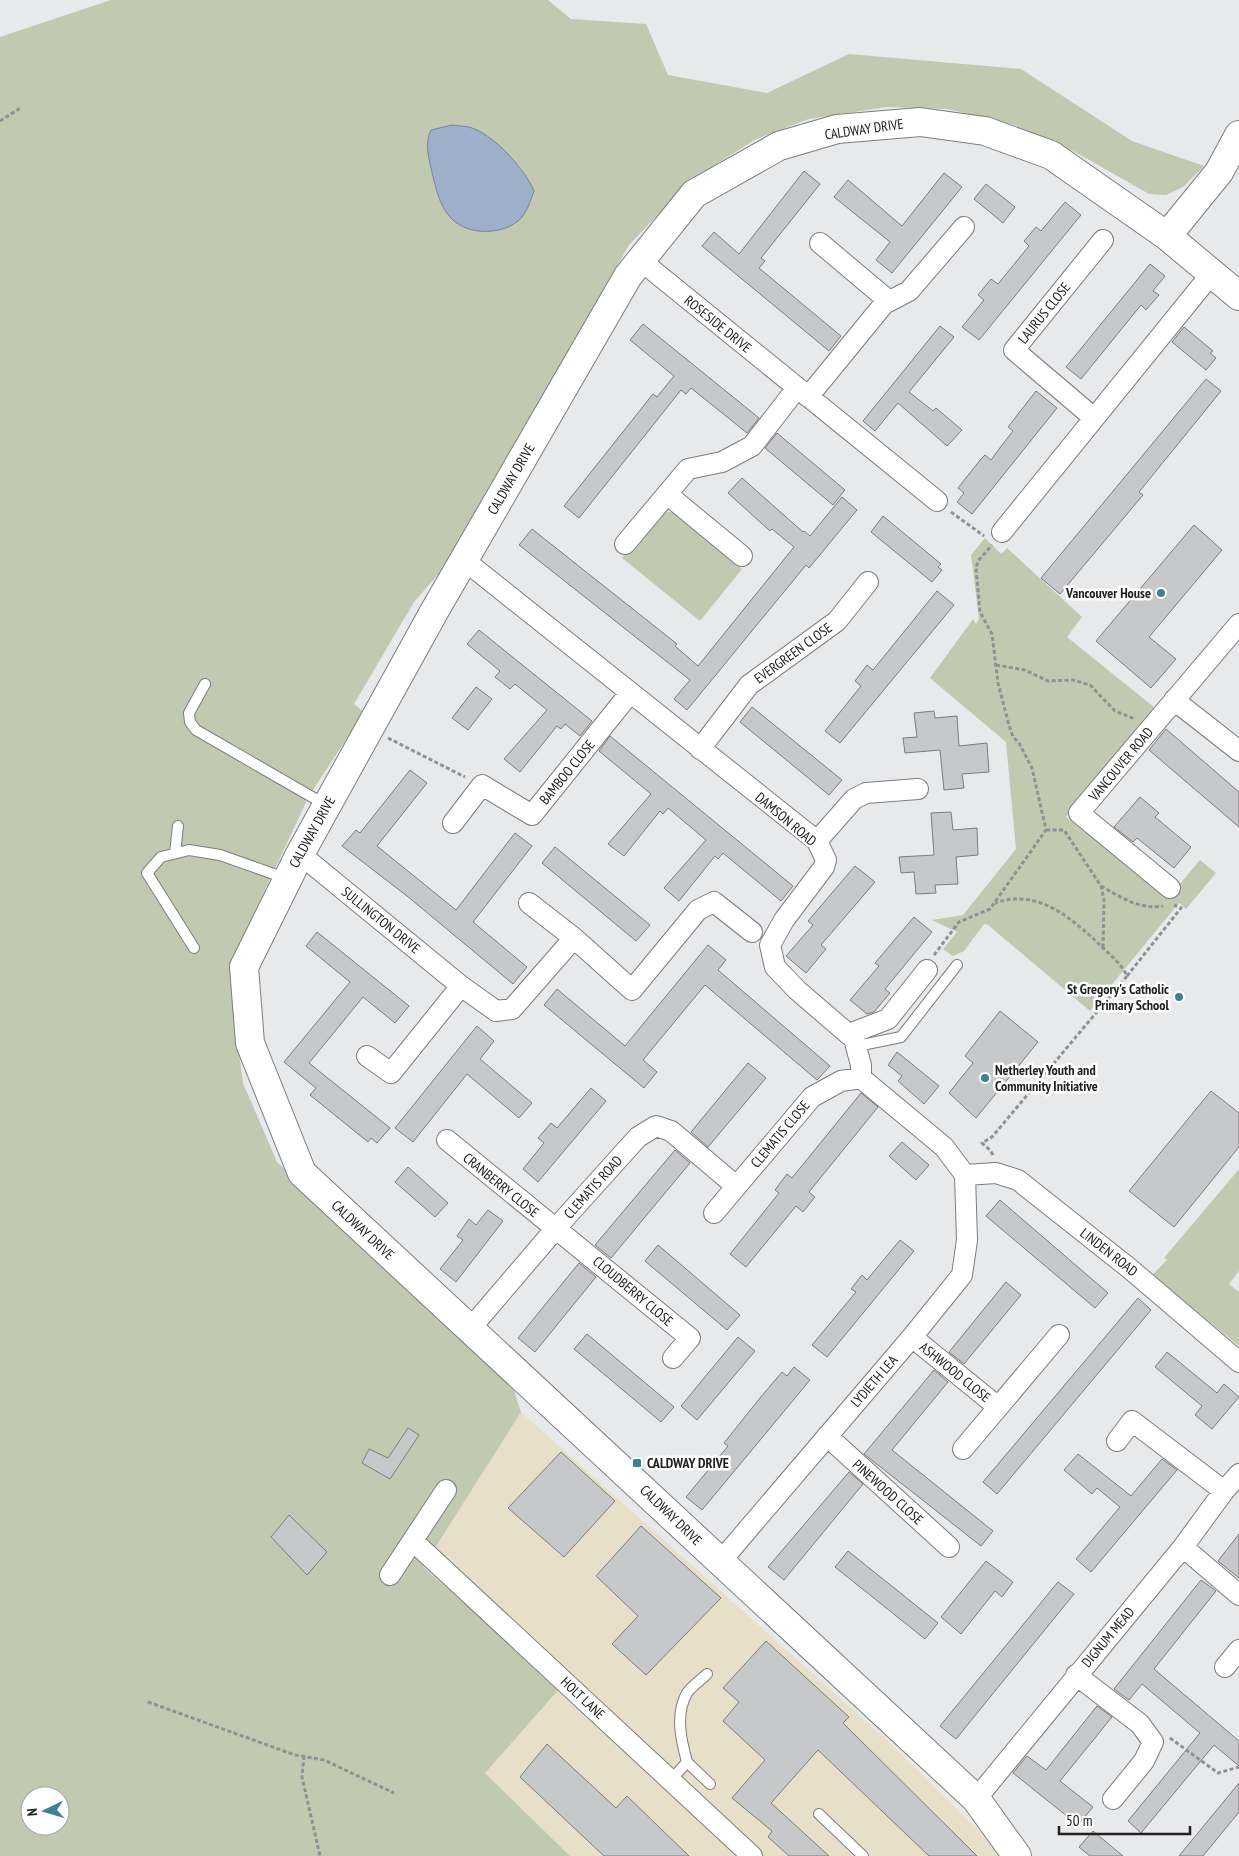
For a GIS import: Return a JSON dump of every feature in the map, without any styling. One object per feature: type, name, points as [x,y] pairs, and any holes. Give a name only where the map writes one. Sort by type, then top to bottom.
[{"type":"street","name":"CALDWAY DRIVE","points":[[1017,1856],[976,1800],[644,1489],[302,1173],[250,1043],[244,967],[286,879],[369,729],[628,276],[694,194],[780,146],[838,129],[920,122],[985,131],[1051,155],[1167,236],[1239,296]]},
{"type":"street","points":[[1167,236],[1219,172],[1239,135]]},
{"type":"street","points":[[626,544],[688,470],[722,462],[752,446],[884,304],[909,291],[964,227]]},
{"type":"street","name":"LAURUS CLOSE","points":[[1094,418],[1014,350],[1103,240]]},
{"type":"street","points":[[820,243],[883,296],[884,304]]},
{"type":"street","name":"ROSESIDE DRIVE","points":[[640,260],[937,501]]},
{"type":"street","points":[[1002,532],[1212,273]]},
{"type":"street","points":[[668,495],[742,556]]},
{"type":"street","name":"DAMSON ROAD","points":[[464,560],[817,841],[826,860],[824,868],[784,920],[770,945],[771,954],[775,966],[797,990],[853,1040]]},
{"type":"street","name":"EVERGREEN CLOSE","points":[[700,749],[749,685],[837,621],[868,582]]},
{"type":"street","name":"VANCOUVER ROAD","points":[[1170,888],[1078,813],[1239,624]]},
{"type":"street","name":"BAMBOO CLOSE","points":[[482,785],[532,815],[630,693]]},
{"type":"street","points":[[1174,700],[1239,751]]},
{"type":"street","points":[[453,823],[482,785]]},
{"type":"street","points":[[817,841],[854,799],[866,793],[918,788]]},
{"type":"street","name":"SULLINGTON DRIVE","points":[[300,854],[462,986],[496,1011],[512,1009],[574,938]]},
{"type":"street","points":[[529,903],[574,938],[632,990],[698,910],[714,902],[752,932]]},
{"type":"street","points":[[927,966],[888,1019],[853,1040],[861,1078],[944,1147],[965,1175]]},
{"type":"street","points":[[367,1056],[391,1073],[462,986]]},
{"type":"street","name":"CLEMATIS CLOSE","points":[[714,1213],[812,1097],[841,1081],[861,1078]]},
{"type":"street","name":"CLEMATIS ROAD","points":[[470,1330],[556,1227],[638,1137],[656,1126],[671,1131],[736,1186]]},
{"type":"street","name":"CRANBERRY CLOSE","points":[[447,1140],[548,1224],[556,1227]]},
{"type":"street","name":"LINDEN ROAD","points":[[965,1175],[996,1173],[1018,1180],[1130,1268],[1239,1362]]},
{"type":"street","name":"LYDIETH LEA","points":[[720,1562],[912,1337],[962,1274],[967,1240],[965,1175]]},
{"type":"street","name":"CLOUDBERRY CLOSE","points":[[556,1227],[690,1338],[672,1358]]},
{"type":"street","name":"ASHWOOD CLOSE","points":[[963,1449],[1058,1336]]},
{"type":"street","name":"ASHWOOD CLOSE","points":[[912,1337],[998,1407]]},
{"type":"street","points":[[1117,1441],[1132,1421],[1224,1491]]},
{"type":"street","name":"PINEWOOD CLOSE","points":[[827,1436],[949,1547]]},
{"type":"street","name":"DIGNUM MEAD","points":[[976,1800],[1239,1474]]},
{"type":"street","points":[[390,1575],[446,1490]]},
{"type":"street","name":"HOLT LANE","points":[[413,1541],[752,1856]]},
{"type":"street","points":[[1182,1547],[1239,1595]]},
{"type":"street","points":[[1225,1666],[1239,1650]]},
{"type":"street","points":[[1076,1675],[1140,1724],[1153,1742],[1144,1761],[1113,1799]]},
{"type":"lane","points":[[205,684],[189,713],[190,722],[196,730],[327,806]]},
{"type":"lane","points":[[175,854],[178,826]]},
{"type":"lane","points":[[194,948],[147,873],[161,857],[190,850],[220,855],[286,879]]},
{"type":"lane","points":[[853,1040],[901,1036],[958,965]]},
{"type":"lane","points":[[707,1674],[687,1693],[680,1720],[682,1743],[687,1762],[710,1784]]},
{"type":"lane","points":[[670,1780],[687,1762]]},
{"type":"lane","points":[[819,1814],[863,1856]]},
{"type":"path","points":[[0,121],[22,107]]},
{"type":"path","points":[[927,966],[959,922],[990,909],[1046,830],[1032,768],[1009,726],[998,683],[992,634],[980,612],[976,578],[978,561],[994,544],[937,501]]},
{"type":"path","points":[[996,666],[1025,670],[1048,681],[1073,680],[1090,685],[1115,711],[1125,717],[1158,720]]},
{"type":"path","points":[[369,729],[482,785]]},
{"type":"path","points":[[1046,830],[1064,830],[1101,886],[1104,900],[1103,948]]},
{"type":"path","points":[[996,1173],[996,1165],[990,1150],[982,1143],[992,1137],[1127,976],[1181,908],[1171,904],[1156,907],[1129,902],[1101,886]]},
{"type":"path","points":[[994,903],[1018,898],[1047,904],[1064,913],[1123,967],[1127,976]]},
{"type":"path","points":[[148,1702],[304,1756],[324,1760],[394,1793]]},
{"type":"path","points":[[1153,1742],[1172,1738],[1218,1773],[1239,1767]]},
{"type":"path","points":[[304,1756],[302,1777],[320,1856]]},
{"type":"shaded area","points":[[521,1412],[892,1745],[1004,1856],[570,1856],[485,1773],[423,1567]]},
{"type":"green space","points":[[111,0],[548,0],[571,19],[646,24],[668,75],[767,93],[849,54],[1021,69],[1132,141],[1204,166],[1183,187],[1166,195],[1149,194],[1077,153],[1015,125],[947,109],[886,107],[809,119],[756,139],[691,180],[629,245],[449,562],[414,602],[354,704],[364,712],[309,796],[244,935],[233,1007],[243,1083],[277,1162],[511,1381],[521,1412],[423,1567],[560,1688],[485,1773],[570,1856],[0,1856],[0,37]],"holes":[[[519,165],[534,191],[529,205],[522,216],[502,228],[478,230],[453,220]]]},
{"type":"green space","points":[[666,511],[678,514],[742,569],[700,621],[622,558],[660,514]]},
{"type":"green space","points":[[985,538],[1001,554],[1007,548],[1082,617],[1067,637],[1155,708],[1066,817],[1169,897],[1200,860],[1216,873],[1186,909],[1179,903],[1090,1011],[988,925],[984,924],[964,951],[953,956],[943,949],[957,932],[932,920],[963,915],[1016,849],[1006,742],[930,678],[973,619],[976,624],[979,619],[971,555]]},
{"type":"green space","points":[[1239,1169],[1239,1271],[1229,1284],[1239,1292],[1239,1346],[1152,1275],[1167,1260],[1164,1258]]},
{"type":"water","points":[[452,125],[472,128],[492,139],[517,164],[530,182],[534,191],[530,203],[521,218],[511,226],[494,231],[476,231],[460,225],[444,209],[434,182],[428,144],[431,130]]},
{"type":"building","points":[[804,171],[820,184],[761,258],[765,261],[759,268],[841,336],[829,351],[702,246],[714,232],[739,254]]},
{"type":"building","points":[[944,173],[962,187],[892,273],[876,260],[890,242],[834,197],[848,180],[902,226]]},
{"type":"building","points":[[986,184],[1015,207],[1003,223],[974,199]]},
{"type":"building","points":[[1065,202],[1081,215],[979,340],[962,327],[984,300],[978,295],[991,279],[998,284],[1029,246],[1024,241],[1036,227],[1041,231]]},
{"type":"building","points":[[1150,264],[1165,276],[1153,291],[1159,295],[1146,310],[1141,305],[1081,379],[1066,367]]},
{"type":"building","points":[[643,324],[759,418],[747,433],[691,388],[686,394],[681,390],[579,518],[564,506],[653,394],[657,397],[674,376],[630,340]]},
{"type":"building","points":[[940,326],[954,337],[909,392],[933,411],[936,408],[962,430],[947,446],[898,403],[875,431],[863,421]]},
{"type":"building","points":[[1184,327],[1213,351],[1210,353],[1216,358],[1206,370],[1172,342]]},
{"type":"building","points":[[1206,379],[1221,391],[1139,492],[1143,495],[1060,594],[1041,578]]},
{"type":"building","points":[[1036,391],[1057,408],[972,514],[957,502],[964,493],[958,488],[985,455],[991,460],[1013,431],[1008,427]]},
{"type":"building","points":[[777,433],[845,490],[833,505],[765,448]]},
{"type":"building","points":[[742,478],[810,536],[842,497],[857,510],[809,568],[806,565],[687,710],[674,699],[690,680],[519,545],[532,529],[677,644],[675,646],[698,666],[794,547],[772,529],[770,531],[728,493]]},
{"type":"building","points":[[883,516],[941,564],[938,567],[942,570],[932,582],[871,532]]},
{"type":"building","name":"Vancouver House","points":[[1194,525],[1222,550],[1149,637],[1176,659],[1151,688],[1096,641]]},
{"type":"building","points":[[937,591],[954,605],[840,743],[825,731],[861,686],[855,681],[867,665],[873,670]]},
{"type":"building","points":[[479,630],[592,721],[580,736],[565,724],[561,729],[557,726],[520,772],[504,759],[547,710],[515,684],[510,689],[495,677],[500,671],[467,644]]},
{"type":"building","points":[[476,687],[492,699],[468,730],[452,718]]},
{"type":"building","points":[[752,707],[842,780],[829,795],[740,722]]},
{"type":"building","points":[[934,711],[935,718],[957,716],[959,746],[987,743],[989,772],[962,774],[964,788],[944,790],[940,750],[905,753],[903,738],[917,737],[914,713]]},
{"type":"building","points":[[1166,729],[1239,792],[1239,827],[1149,750]]},
{"type":"building","points":[[610,736],[793,886],[781,901],[723,853],[718,859],[715,856],[679,901],[664,888],[706,840],[668,808],[663,814],[660,811],[624,856],[608,844],[651,794],[599,751]]},
{"type":"building","points":[[410,770],[427,783],[377,846],[456,910],[515,833],[532,846],[473,922],[527,967],[513,984],[407,896],[342,846],[356,830],[360,833]]},
{"type":"building","points":[[1140,797],[1159,813],[1155,817],[1191,847],[1174,868],[1137,838],[1133,842],[1114,827]]},
{"type":"building","points":[[951,812],[953,830],[977,828],[978,855],[956,857],[958,884],[935,885],[936,893],[916,894],[914,872],[901,873],[899,857],[934,855],[931,813]]},
{"type":"building","points":[[555,847],[650,925],[636,941],[542,863]]},
{"type":"building","points":[[855,866],[875,882],[821,945],[826,949],[806,973],[786,956],[813,925],[808,921]]},
{"type":"building","points":[[914,917],[932,932],[885,989],[890,993],[874,1012],[867,1014],[850,1000],[879,966],[875,963]]},
{"type":"building","points":[[317,932],[409,1006],[395,1023],[363,997],[309,1063],[390,1128],[377,1143],[371,1138],[368,1142],[310,1095],[316,1088],[284,1062],[350,982],[306,946]]},
{"type":"building","points":[[708,945],[726,960],[718,970],[830,1066],[817,1080],[705,985],[643,1060],[657,1072],[644,1088],[544,1005],[557,989],[625,1046]]},
{"type":"building","name":"Netherley Youth and Community Initiative","points":[[1000,1011],[1038,1042],[976,1118],[949,1093],[973,1063],[965,1056]]},
{"type":"building","points":[[477,1026],[494,1041],[480,1059],[532,1103],[519,1118],[467,1074],[413,1142],[395,1128]]},
{"type":"building","points":[[897,1052],[939,1086],[924,1104],[898,1081],[902,1076],[888,1065]]},
{"type":"building","points":[[748,1063],[766,1078],[708,1147],[691,1132]]},
{"type":"building","points":[[591,1088],[606,1101],[538,1182],[523,1169],[544,1143],[538,1138],[551,1123],[557,1128]]},
{"type":"building","points":[[1211,1091],[1239,1113],[1239,1147],[1174,1227],[1129,1191]]},
{"type":"building","points":[[861,1093],[878,1107],[809,1192],[815,1197],[803,1212],[796,1206],[746,1267],[730,1254],[779,1193],[775,1190],[787,1174],[792,1178]]},
{"type":"building","points":[[902,1142],[929,1165],[916,1180],[889,1156]]},
{"type":"building","points":[[675,1150],[690,1163],[611,1258],[595,1245]]},
{"type":"building","points":[[408,1167],[448,1203],[435,1217],[395,1182]]},
{"type":"building","points":[[1000,1200],[1108,1293],[1095,1308],[986,1216]]},
{"type":"building","points":[[488,1210],[503,1221],[456,1282],[440,1269],[463,1240],[457,1236],[469,1219],[476,1225]]},
{"type":"building","points":[[900,1240],[914,1251],[827,1357],[812,1345],[856,1292],[851,1289],[862,1275],[867,1280]]},
{"type":"building","points":[[658,1245],[740,1315],[727,1330],[645,1261]]},
{"type":"building","points":[[579,1263],[596,1277],[535,1352],[518,1338]]},
{"type":"building","points":[[1006,1282],[1021,1295],[964,1364],[949,1352]]},
{"type":"building","points":[[1138,1298],[1151,1310],[997,1494],[983,1482]]},
{"type":"building","points":[[587,1334],[674,1407],[661,1422],[574,1349]]},
{"type":"building","points":[[738,1337],[755,1351],[697,1420],[681,1406]]},
{"type":"building","points":[[1167,1352],[1217,1393],[1224,1384],[1239,1397],[1212,1429],[1195,1415],[1202,1406],[1155,1367]]},
{"type":"building","points":[[794,1367],[810,1380],[702,1510],[686,1497],[728,1446],[724,1443],[760,1398],[782,1372],[787,1376]]},
{"type":"building","points":[[934,1370],[948,1382],[892,1450],[993,1531],[981,1546],[864,1454]]},
{"type":"building","points":[[408,1428],[419,1435],[390,1479],[362,1463],[369,1449],[388,1458]]},
{"type":"building","points":[[561,1452],[615,1501],[564,1557],[508,1508]]},
{"type":"building","points":[[1078,1454],[1131,1496],[1162,1459],[1177,1470],[1091,1572],[1076,1559],[1120,1507],[1097,1488],[1092,1494],[1064,1470]]},
{"type":"building","points":[[849,1472],[863,1484],[784,1580],[768,1567]]},
{"type":"building","points":[[289,1515],[327,1552],[307,1575],[271,1537]]},
{"type":"building","points":[[641,1526],[721,1598],[646,1675],[612,1644],[638,1616],[596,1576]]},
{"type":"building","points":[[1239,1534],[1239,1578],[1218,1561]]},
{"type":"building","points":[[848,1551],[938,1623],[925,1639],[835,1567]]},
{"type":"building","points":[[986,1561],[1013,1582],[1002,1597],[995,1591],[961,1634],[941,1617]]},
{"type":"building","points":[[1201,1580],[1216,1591],[1154,1669],[1239,1741],[1239,1766],[1214,1745],[1141,1833],[1128,1821],[1200,1733],[1142,1684],[1129,1700],[1114,1689]]},
{"type":"building","points":[[1058,1582],[1074,1594],[956,1739],[940,1726]]},
{"type":"building","points":[[766,1641],[849,1717],[843,1723],[977,1856],[929,1856],[818,1750],[771,1803],[829,1856],[789,1856],[768,1837],[772,1831],[732,1798],[765,1760],[723,1721],[739,1702],[723,1688]]},
{"type":"building","points":[[1097,1706],[1112,1717],[1060,1781],[1093,1807],[1078,1825],[1013,1773],[1027,1756],[1046,1770]]},
{"type":"building","points":[[547,1744],[616,1808],[627,1796],[689,1856],[604,1856],[520,1777]]},
{"type":"building","points":[[1239,1783],[1239,1812],[1203,1856],[1179,1856]]},
{"type":"building","points":[[1093,1831],[1123,1856],[1090,1856],[1079,1847]]},
{"type":"place","name":"Vancouver House","points":[[1161,593]]},
{"type":"place","name":"St Gregory's Catholic Primary School","points":[[1179,997]]},
{"type":"place","name":"Netherley Youth and Community Initiative","points":[[985,1078]]},
{"type":"place","name":"CALDWAY DRIVE","points":[[637,1463]]}]
